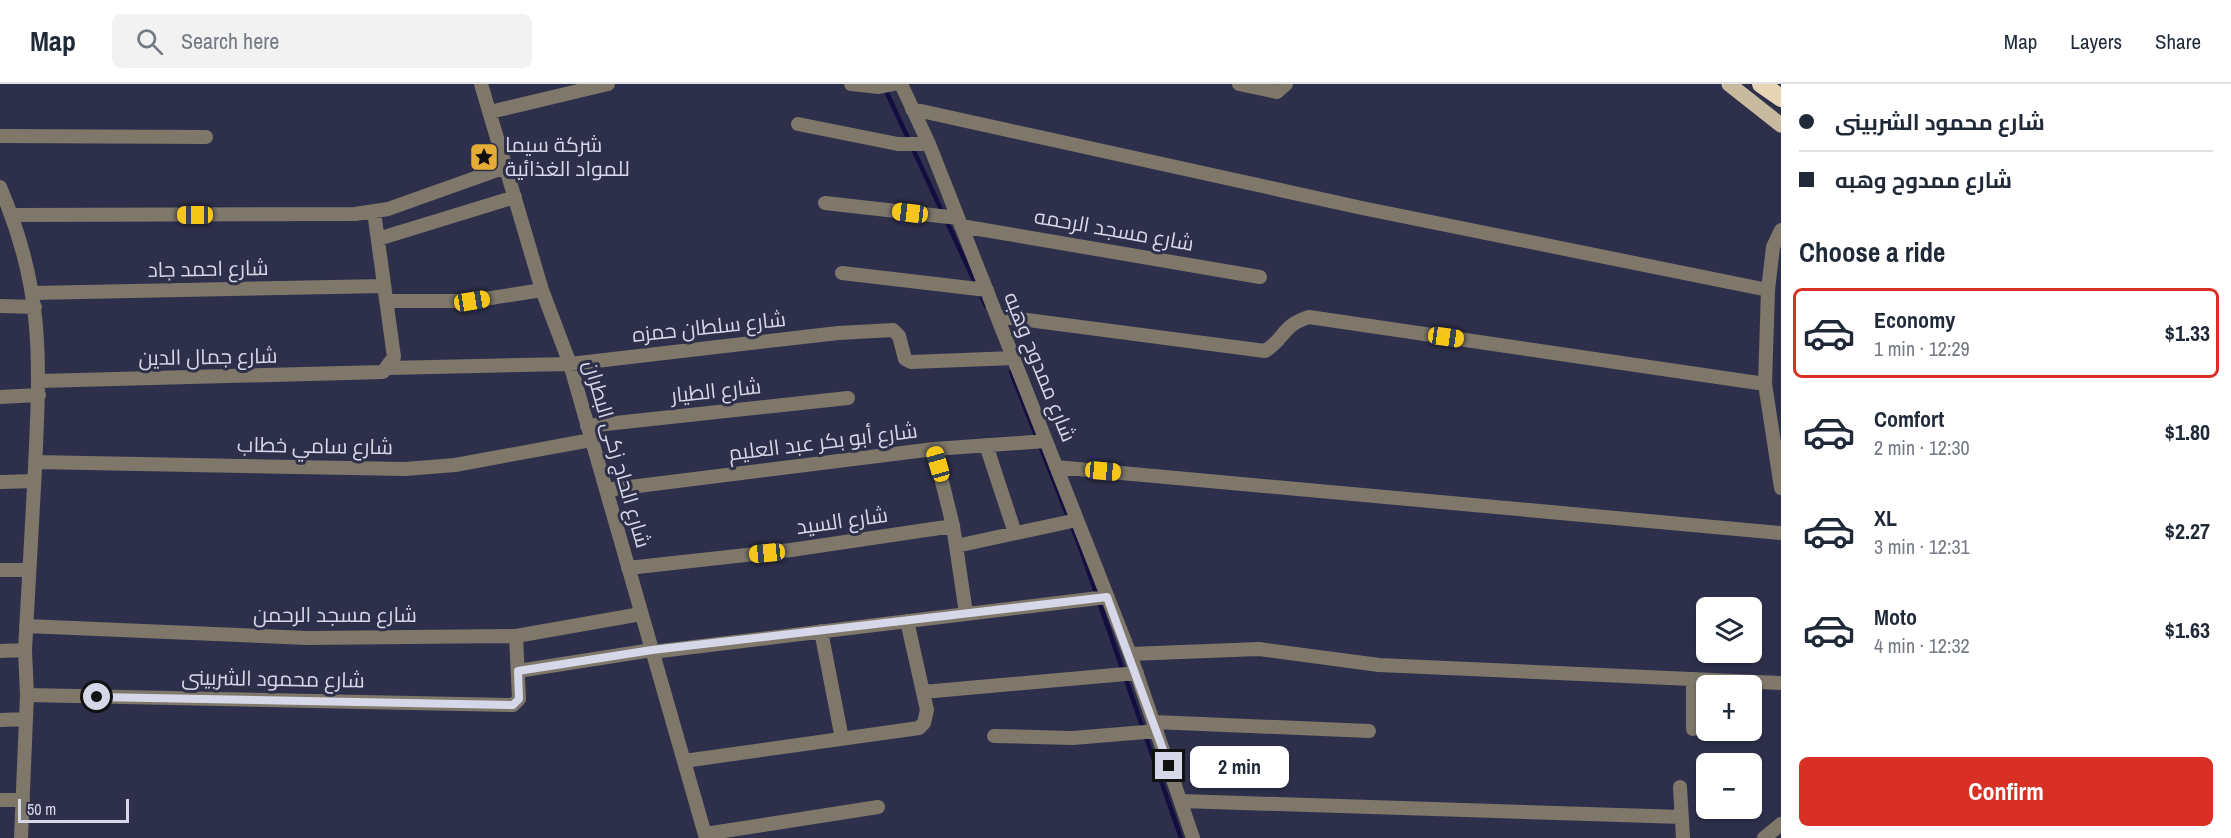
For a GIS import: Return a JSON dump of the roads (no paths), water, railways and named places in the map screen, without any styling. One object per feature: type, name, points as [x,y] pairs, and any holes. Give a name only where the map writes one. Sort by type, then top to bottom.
[{"type":"highway","points":[[1761,84],[1781,98]]},
{"type":"main road","points":[[1729,84],[1781,125]]},
{"type":"street","name":"شارع الحاج زكى البطران","points":[[481,84],[542,290],[570,364],[705,836]]},
{"type":"street","points":[[490,112],[608,84]]},
{"type":"street","points":[[851,84],[879,87],[894,84]]},
{"type":"street","name":"شارع ممدوح وهبه","points":[[901,84],[923,144],[1014,358],[1040,442],[1056,467],[1071,521],[1100,597],[1130,654],[1128,674],[1149,730],[1181,801],[1193,838]]},
{"type":"street","points":[[1239,84],[1277,92],[1286,84]]},
{"type":"street","points":[[912,109],[1362,208],[1768,290]]},
{"type":"street","points":[[798,124],[898,144],[923,144]]},
{"type":"street","points":[[0,136],[206,137]]},
{"type":"street","points":[[12,215],[374,213],[506,167]]},
{"type":"street","points":[[0,186],[12,215],[34,300],[39,388],[25,651],[27,695],[21,838]]},
{"type":"street","points":[[378,239],[515,197]]},
{"type":"street","name":"شارع مسجد الرحمه","points":[[825,203],[931,215],[1260,277]]},
{"type":"street","points":[[374,213],[394,357],[382,371]]},
{"type":"street","points":[[1781,230],[1773,247],[1768,290],[1765,384],[1781,488]]},
{"type":"street","points":[[842,273],[984,290]]},
{"type":"street","name":"شارع احمد جاد","points":[[0,306],[34,300],[384,286]]},
{"type":"street","points":[[386,301],[472,301],[542,290]]},
{"type":"street","points":[[997,316],[1265,351],[1276,344],[1286,328],[1309,317],[1765,384]]},
{"type":"street","name":"شارع سلطان حمزه","points":[[382,371],[570,364],[893,330],[899,336],[905,359],[911,362],[1014,358]]},
{"type":"street","name":"شارع جمال الدين","points":[[0,397],[39,388],[382,371]]},
{"type":"street","name":"شارع الطيار","points":[[589,433],[848,398]]},
{"type":"street","name":"شارع سامي خطاب","points":[[35,462],[405,469],[455,465],[589,433]]},
{"type":"street","name":"شارع أبو بكر عبد العليم","points":[[606,490],[934,448],[1040,442]]},
{"type":"street","points":[[986,445],[1015,533]]},
{"type":"street","points":[[934,448],[953,526],[966,613]]},
{"type":"street","points":[[1056,467],[1781,533]]},
{"type":"street","points":[[0,482],[34,480]]},
{"type":"street","points":[[956,546],[1071,521]]},
{"type":"street","name":"شارع السيد","points":[[628,568],[790,550],[953,526]]},
{"type":"street","points":[[0,570],[29,570]]},
{"type":"street","points":[[516,636],[518,671],[652,651],[1100,597]]},
{"type":"street","name":"شارع مسجد الرحمن","points":[[27,626],[308,638],[516,636],[641,614]]},
{"type":"street","points":[[684,761],[919,728],[927,717],[906,621]]},
{"type":"street","points":[[821,631],[842,739]]},
{"type":"street","points":[[1130,654],[1259,649],[1378,665],[1781,683]]},
{"type":"street","points":[[0,651],[25,651]]},
{"type":"street","name":"شارع محمود الشربينى","points":[[27,695],[518,703],[518,671]]},
{"type":"street","points":[[923,692],[1128,674]]},
{"type":"street","points":[[1693,679],[1694,729]]},
{"type":"street","points":[[0,720],[26,720]]},
{"type":"street","points":[[994,736],[1073,738],[1149,730],[1370,730]]},
{"type":"street","points":[[1680,787],[1683,838]]},
{"type":"street","points":[[0,800],[23,800]]},
{"type":"street","points":[[1181,801],[1682,817]]},
{"type":"street","points":[[705,836],[878,807]]},
{"type":"street","points":[[1764,838],[1781,824]]},
{"type":"waterway","points":[[887,93],[986,306]]},
{"type":"waterway","points":[[1011,372],[1080,547],[1181,838]]},
{"type":"place","name":"شركة سيما للمواد الغذائية","points":[[484,157]]}]
